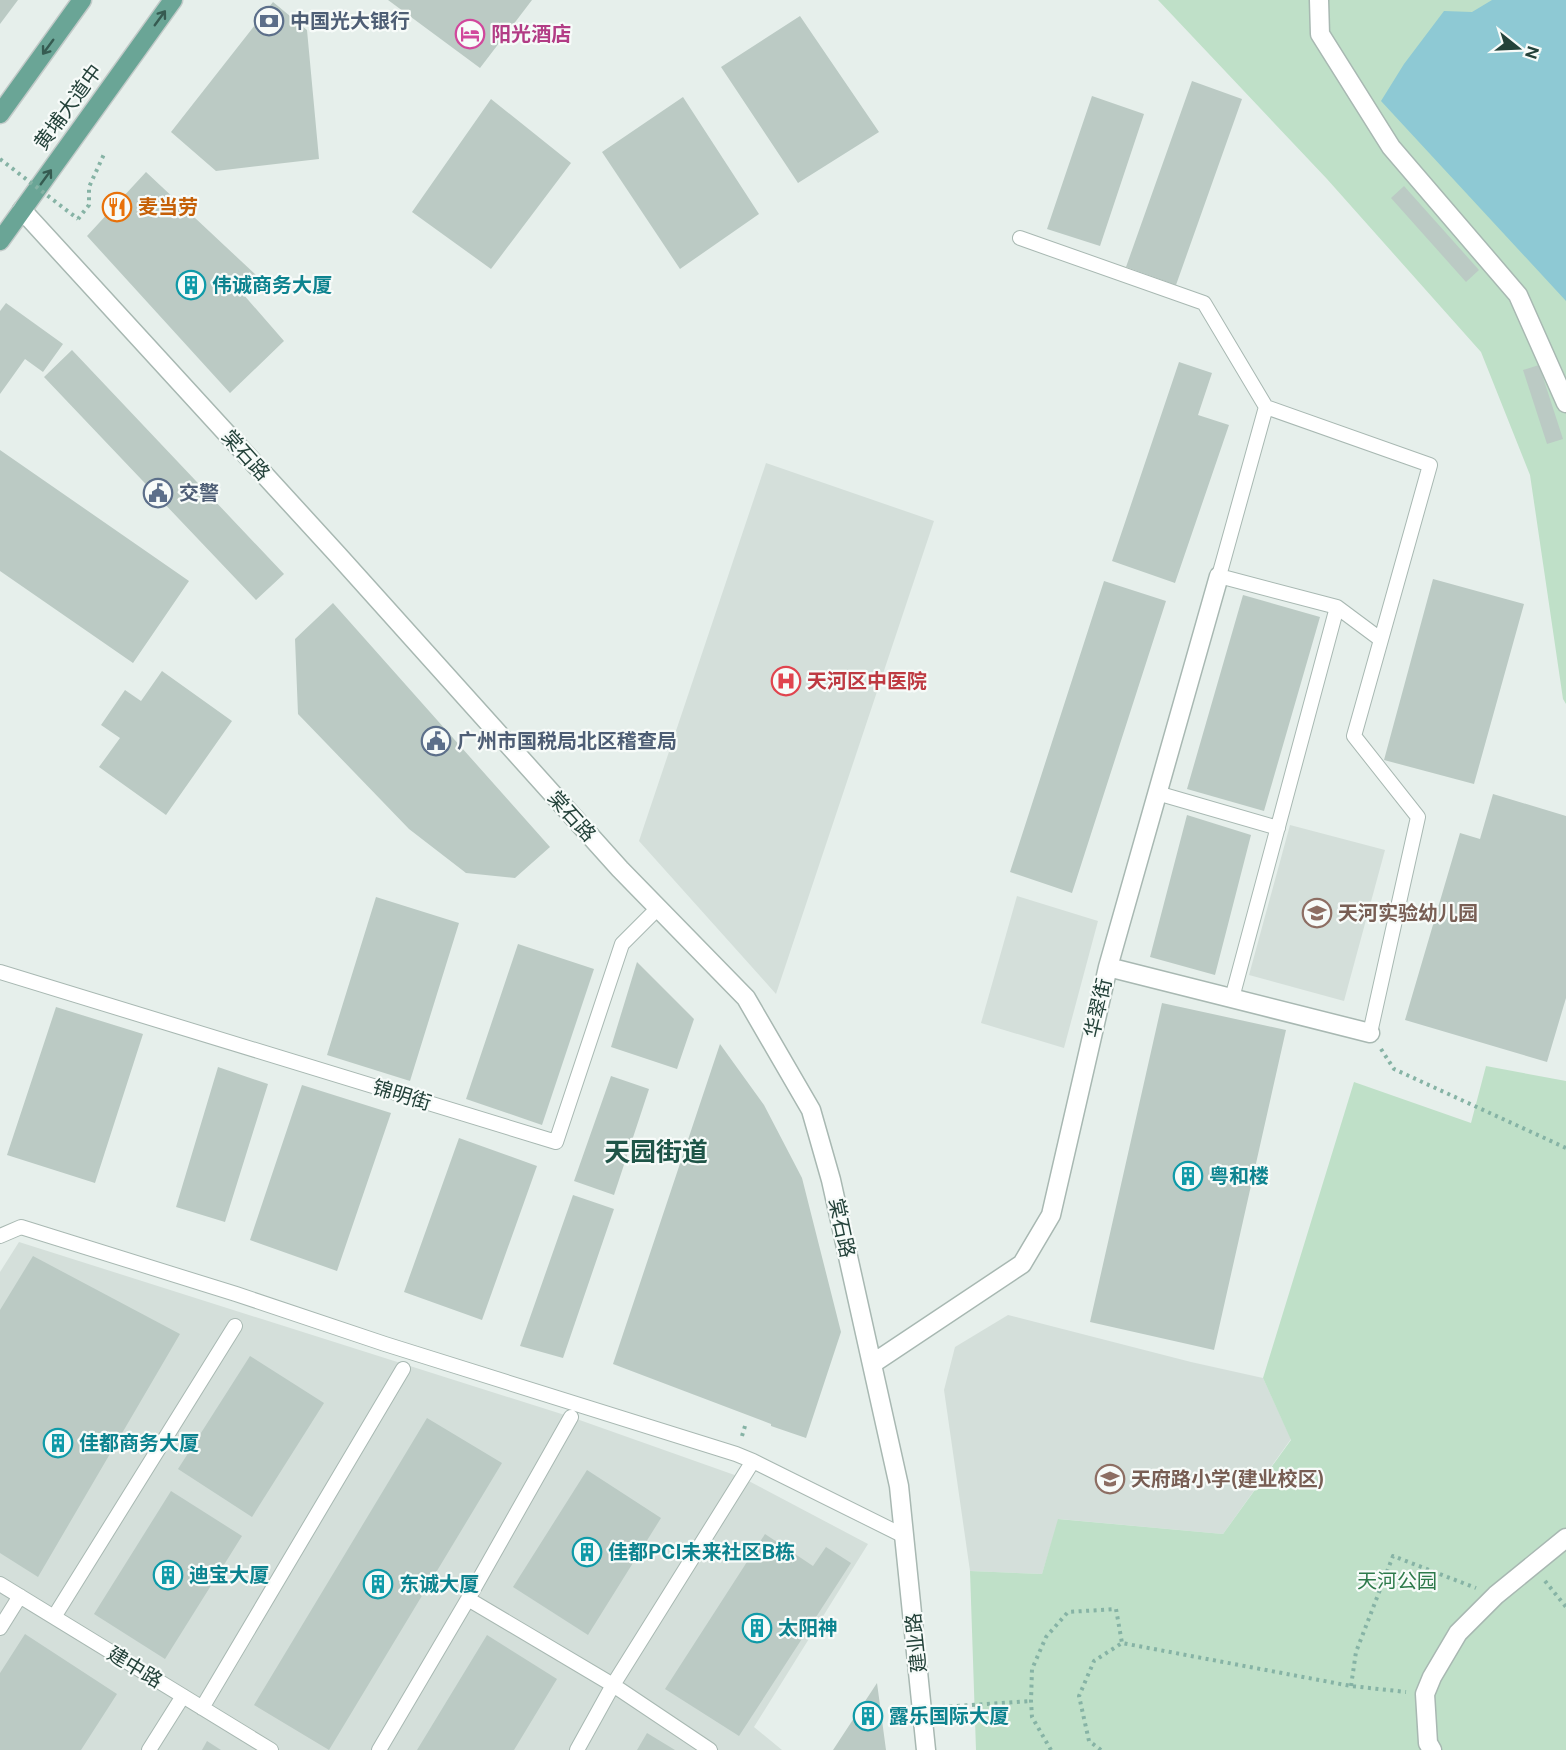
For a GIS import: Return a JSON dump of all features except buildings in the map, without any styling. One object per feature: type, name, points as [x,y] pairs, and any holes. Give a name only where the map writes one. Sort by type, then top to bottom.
[{"type":"main road","points":[[0,114],[82,0]]},
{"type":"main road","name":"黄埔大道中","points":[[0,241],[173,0]]},
{"type":"street","points":[[1319,0],[1320,34],[1391,147],[1518,296],[1566,403]]},
{"type":"street","name":"棠石路","points":[[22,210],[337,554],[612,860],[746,998],[811,1110],[831,1180],[899,1486],[904,1536]]},
{"type":"street","name":"华翠街","points":[[872,1364],[1022,1264],[1051,1215],[1108,967],[1220,576]]},
{"type":"street","points":[[1108,967],[1370,1033]]},
{"type":"street","name":"建业路","points":[[904,1536],[926,1750]]},
{"type":"street","points":[[1432,1750],[1428,1743],[1425,1694],[1432,1677],[1458,1633],[1496,1595],[1566,1538]]},
{"type":"lane","points":[[1020,238],[1204,303],[1266,407],[1430,465],[1354,736],[1418,817],[1370,1033]]},
{"type":"lane","points":[[1266,407],[1220,576],[1337,607],[1380,639]]},
{"type":"lane","points":[[1232,998],[1337,607]]},
{"type":"lane","points":[[1157,794],[1278,828]]},
{"type":"lane","name":"锦明街","points":[[0,972],[556,1142],[622,944],[658,908]]},
{"type":"lane","points":[[0,1236],[21,1227],[225,1290],[385,1344],[753,1461],[904,1536]]},
{"type":"lane","points":[[54,1617],[235,1326]]},
{"type":"lane","points":[[202,1708],[403,1369]]},
{"type":"lane","points":[[379,1750],[571,1417]]},
{"type":"lane","points":[[577,1750],[613,1685],[753,1461]]},
{"type":"lane","name":"建中路","points":[[0,1584],[271,1750]]},
{"type":"lane","points":[[0,1628],[20,1596]]},
{"type":"lane","points":[[468,1599],[613,1685],[710,1750]]},
{"type":"lane","points":[[149,1750],[183,1696]]},
{"type":"path","points":[[0,159],[78,219],[89,205],[88,187],[105,152]]},
{"type":"path","points":[[1370,1033],[1394,1069],[1566,1148]]},
{"type":"path","points":[[1351,1686],[1356,1652],[1393,1556],[1496,1595]]},
{"type":"path","points":[[1534,1566],[1566,1607]]},
{"type":"path","points":[[1051,1750],[1032,1717],[1031,1701],[1032,1669],[1046,1637],[1068,1612],[1116,1609],[1122,1643]]},
{"type":"path","points":[[1101,1750],[1089,1742],[1079,1696],[1094,1661],[1122,1643],[1351,1686],[1425,1694]]},
{"type":"path","points":[[922,1708],[1031,1701]]},
{"type":"shaded area","name":"天河区中医院","points":[[766,463],[934,521],[776,994],[639,841]]},
{"type":"shaded area","name":"天河实验幼儿园","points":[[1290,825],[1385,850],[1344,1001],[1249,975]]},
{"type":"shaded area","points":[[1017,896],[1098,921],[1064,1048],[981,1023]]},
{"type":"shaded area","points":[[19,1242],[571,1417],[743,1478],[868,1544],[754,1727],[782,1750],[0,1750],[0,1272]]},
{"type":"shaded area","name":"天府路小学(建业校区)","points":[[1008,1315],[1263,1378],[1291,1439],[1223,1534],[1059,1519],[1042,1574],[970,1571],[944,1390],[955,1347]]},
{"type":"green space","points":[[1158,0],[1566,0],[1566,704],[1563,699],[1530,475],[1481,352],[1327,179]]},
{"type":"green space","name":"天河公园","points":[[1486,1066],[1566,1081],[1566,1750],[976,1750],[970,1571],[1042,1574],[1058,1519],[1223,1534],[1291,1440],[1263,1378],[1354,1082],[1471,1123]]},
{"type":"water","points":[[1492,0],[1566,0],[1566,301],[1381,101],[1404,64],[1444,11],[1472,12]]},
{"type":"place","name":"中国光大银行","points":[[269,21]]},
{"type":"place","name":"阳光酒店","points":[[470,34]]},
{"type":"place","name":"麦当劳","points":[[117,207]]},
{"type":"place","name":"伟诚商务大厦","points":[[191,285]]},
{"type":"place","name":"交警","points":[[158,493]]},
{"type":"place","name":"天河区中医院","points":[[786,681]]},
{"type":"place","name":"广州市国税局北区稽查局","points":[[436,741]]},
{"type":"place","name":"天河实验幼儿园","points":[[1317,913]]},
{"type":"place","name":"粤和楼","points":[[1188,1176]]},
{"type":"place","name":"佳都商务大厦","points":[[58,1443]]},
{"type":"place","name":"天府路小学(建业校区)","points":[[1110,1479]]},
{"type":"place","name":"佳都PCI未来社区B栋","points":[[587,1552]]},
{"type":"place","name":"迪宝大厦","points":[[168,1575]]},
{"type":"place","name":"东诚大厦","points":[[378,1584]]},
{"type":"place","name":"太阳神","points":[[757,1628]]},
{"type":"place","name":"露乐国际大厦","points":[[868,1716]]},
{"type":"district","name":"天园街道","points":[[656,1152]]}]
